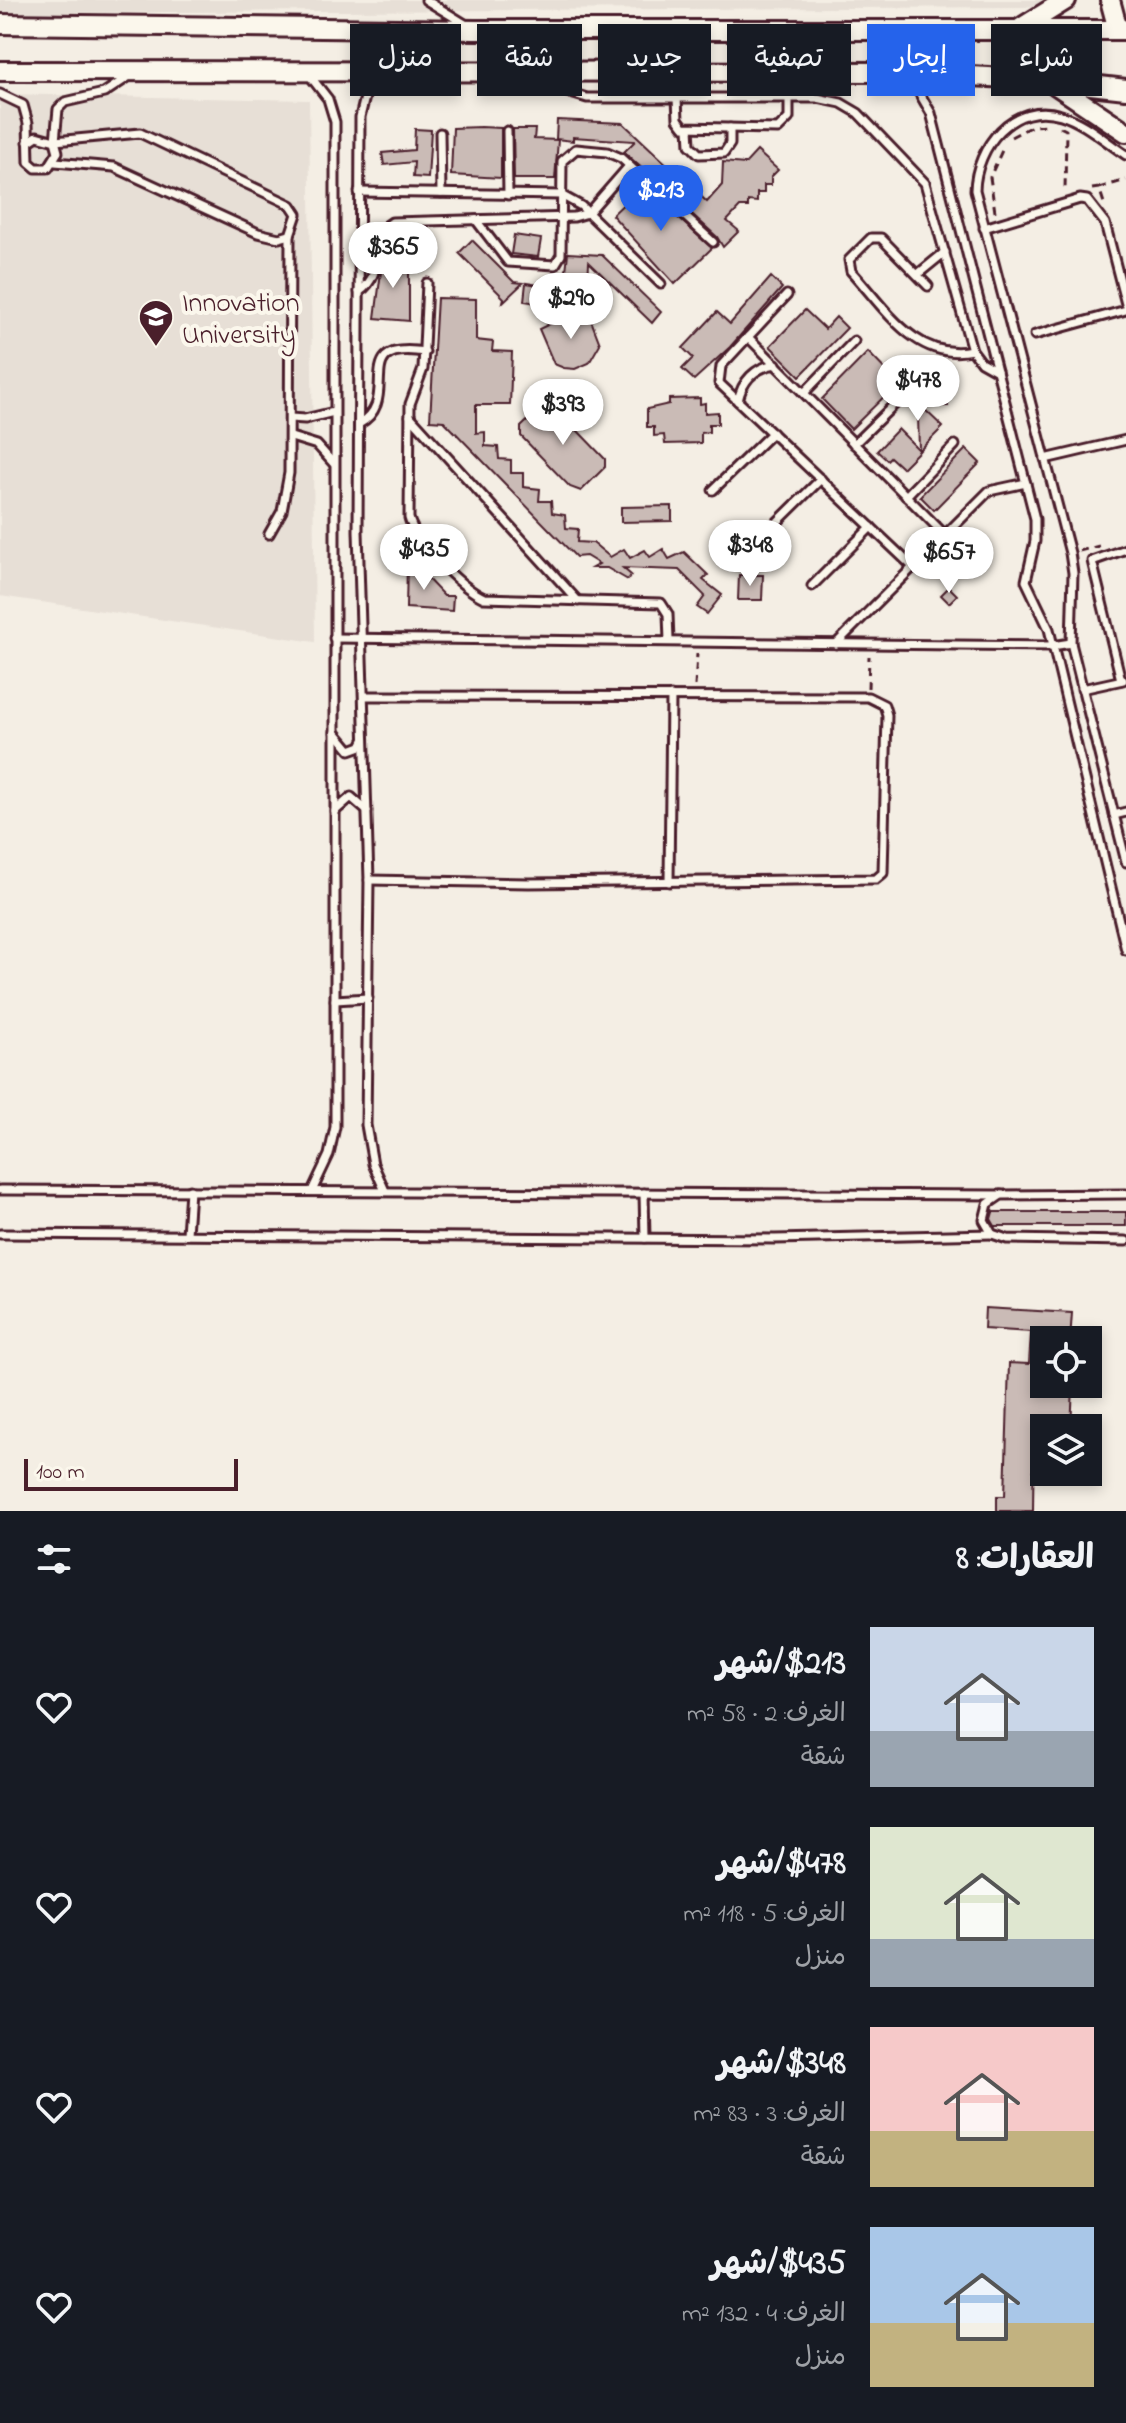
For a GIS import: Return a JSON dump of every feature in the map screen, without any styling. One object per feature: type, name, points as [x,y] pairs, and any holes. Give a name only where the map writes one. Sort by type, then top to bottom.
[{"type":"street","points":[[1027,24],[1066,0]]},
{"type":"street","points":[[1102,30],[1122,30],[1110,0]]},
{"type":"street","points":[[0,24],[475,30],[991,29]]},
{"type":"street","points":[[0,71],[350,72]]},
{"type":"street","points":[[582,72],[867,72]]},
{"type":"street","points":[[1102,86],[1126,89]]},
{"type":"street","points":[[1073,96],[1126,132]]},
{"type":"lane","points":[[426,0],[475,30]]},
{"type":"lane","points":[[0,94],[23,105],[29,162],[36,168],[48,168],[55,162],[58,152],[55,141],[58,109],[65,102],[104,93],[136,71]]},
{"type":"lane","points":[[306,71],[322,89],[335,122],[335,1127],[324,1167],[312,1191]]},
{"type":"lane","points":[[365,96],[360,117],[359,424],[369,880],[367,1137],[385,1191]]},
{"type":"lane","points":[[575,96],[829,99],[858,113],[925,183],[972,350],[981,362],[997,371]]},
{"type":"lane","points":[[921,96],[931,113],[1026,483],[1036,530],[1026,581],[1045,618],[1126,950]]},
{"type":"lane","points":[[677,98],[678,119],[689,128],[782,127],[789,118],[789,98]]},
{"type":"lane","points":[[1126,155],[1065,116],[1039,113],[1016,120],[996,134],[982,154],[976,178],[984,228],[1072,563],[1071,643],[1126,862]]},
{"type":"lane","points":[[689,128],[690,145],[699,154],[724,153],[730,144],[730,128]]},
{"type":"lane","points":[[507,131],[508,195]]},
{"type":"lane","points":[[28,142],[37,136],[55,141],[140,133],[291,205],[297,214],[290,235],[289,473],[282,511],[269,534]]},
{"type":"lane","points":[[440,133],[441,193]]},
{"type":"lane","points":[[476,220],[504,259],[519,266],[558,263],[562,161],[571,151],[607,152],[629,166],[713,242]]},
{"type":"lane","points":[[55,162],[114,167],[258,233],[279,238],[290,235]]},
{"type":"lane","points":[[359,292],[374,275],[380,234],[387,224],[398,221],[561,220],[588,213],[629,166]]},
{"type":"lane","points":[[359,192],[561,195],[588,213],[661,284]]},
{"type":"lane","points":[[984,228],[1080,199],[1087,200],[1105,223],[1126,304]]},
{"type":"lane","points":[[928,286],[881,238],[871,238],[848,263],[851,271],[918,343],[941,351],[972,350]]},
{"type":"lane","points":[[918,274],[945,252]]},
{"type":"lane","points":[[427,283],[423,369],[411,401],[410,416],[409,512],[416,535],[464,585],[484,598],[661,603],[667,610],[669,641]]},
{"type":"lane","points":[[787,295],[717,374],[719,383],[913,567]]},
{"type":"lane","points":[[1035,335],[1126,310]]},
{"type":"lane","points":[[748,337],[945,535]]},
{"type":"lane","points":[[804,393],[854,341]]},
{"type":"lane","points":[[359,424],[370,416],[377,404],[381,365],[386,355],[401,348],[425,352]]},
{"type":"lane","points":[[738,401],[747,379],[760,369],[776,364]]},
{"type":"lane","points":[[854,444],[907,392]]},
{"type":"lane","points":[[290,418],[305,419],[334,412]]},
{"type":"lane","points":[[410,416],[578,601]]},
{"type":"lane","points":[[713,490],[772,433]]},
{"type":"lane","points":[[291,437],[317,445],[334,464]]},
{"type":"lane","points":[[1045,459],[1126,440]]},
{"type":"lane","points":[[906,496],[955,445]]},
{"type":"lane","points":[[761,538],[821,479]]},
{"type":"lane","points":[[836,644],[989,491],[1026,483]]},
{"type":"lane","points":[[812,586],[871,527]]},
{"type":"lane","points":[[1082,689],[1124,679],[1092,561],[1126,549]]},
{"type":"lane","points":[[334,638],[1052,646],[1071,643]]},
{"type":"lane","points":[[366,696],[868,697],[884,705],[887,715],[883,873],[867,881],[369,880]]},
{"type":"lane","points":[[669,882],[671,696]]},
{"type":"lane","points":[[334,730],[340,742],[350,750],[361,746],[366,735]]},
{"type":"lane","points":[[334,812],[340,803],[351,797],[357,799],[368,813]]},
{"type":"lane","points":[[1114,815],[1126,812]]},
{"type":"lane","points":[[335,1000],[368,998]]},
{"type":"lane","points":[[0,1190],[1126,1194]]},
{"type":"lane","points":[[187,1234],[190,1190]]},
{"type":"lane","points":[[644,1193],[645,1238]]},
{"type":"lane","points":[[992,1234],[984,1220],[984,1211],[1001,1195]]},
{"type":"lane","points":[[0,1234],[645,1238],[992,1234],[1007,1239],[1126,1241]]},
{"type":"path","points":[[981,215],[995,212],[990,177],[996,158],[1008,139],[1032,126],[1053,124],[1066,130],[1065,195],[1076,193]]},
{"type":"path","points":[[1088,190],[1126,180]]},
{"type":"path","points":[[1099,188],[1104,203]]},
{"type":"path","points":[[694,696],[697,642]]},
{"type":"path","points":[[868,697],[870,644]]},
{"type":"shaded area","points":[[0,0],[1072,0],[1025,7],[0,13]]},
{"type":"shaded area","name":"Innovation University","points":[[0,94],[309,100],[315,642],[0,596]]},
{"type":"building","points":[[557,120],[623,123],[707,202],[722,185],[723,162],[745,164],[757,151],[778,170],[771,177],[771,185],[764,185],[764,193],[757,193],[757,202],[748,201],[748,207],[740,207],[727,221],[739,231],[723,247],[717,237],[624,152],[635,141],[573,137],[573,141],[556,139]]},
{"type":"building","points":[[453,128],[501,128],[501,178],[451,175]]},
{"type":"building","points":[[415,129],[431,130],[428,178],[413,177],[414,162],[384,165],[382,153],[414,150]]},
{"type":"building","points":[[513,129],[535,129],[534,139],[558,140],[555,179],[514,179]]},
{"type":"building","points":[[638,182],[712,248],[675,284],[612,215],[630,198],[626,193]]},
{"type":"building","points":[[514,235],[541,239],[538,257],[511,254]]},
{"type":"building","points":[[472,240],[514,282],[523,283],[503,302],[504,298],[459,253]]},
{"type":"building","points":[[394,248],[397,271],[409,271],[409,321],[375,318],[384,249]]},
{"type":"building","points":[[568,253],[602,255],[661,312],[652,323],[589,262],[588,282],[579,282],[575,309],[524,301],[526,283],[564,289]]},
{"type":"building","points":[[771,277],[782,288],[730,347],[694,380],[682,369],[693,358],[683,348],[717,312],[730,324]]},
{"type":"building","points":[[437,298],[476,299],[476,340],[493,342],[492,351],[512,352],[510,405],[476,405],[476,433],[485,432],[485,446],[498,447],[499,459],[511,460],[511,473],[523,473],[523,487],[540,489],[539,501],[551,501],[552,513],[565,515],[566,528],[578,529],[577,542],[593,543],[610,557],[624,549],[630,558],[645,550],[650,557],[663,549],[669,559],[684,552],[708,575],[703,580],[722,595],[707,614],[697,607],[705,596],[679,570],[623,568],[631,575],[628,580],[607,568],[592,568],[599,564],[586,556],[576,557],[444,421],[430,420]]},
{"type":"building","points":[[805,310],[825,329],[836,317],[847,328],[800,376],[770,346]]},
{"type":"building","points":[[577,311],[589,315],[600,344],[589,363],[575,369],[564,368],[554,364],[539,329]]},
{"type":"building","points":[[868,352],[898,383],[851,429],[822,399]]},
{"type":"building","points":[[947,380],[948,406],[921,406],[943,427],[902,468],[890,457],[887,460],[877,451],[898,429],[919,450],[917,381]]},
{"type":"building","points":[[700,398],[700,404],[705,403],[705,413],[718,412],[718,424],[709,424],[709,432],[701,433],[701,443],[665,444],[664,435],[654,436],[654,427],[647,427],[647,409],[669,404],[669,399]]},
{"type":"building","points":[[544,405],[553,405],[605,459],[605,467],[581,491],[570,487],[521,436],[521,427]]},
{"type":"building","points":[[966,449],[980,463],[934,510],[920,496]]},
{"type":"building","points":[[672,506],[672,521],[621,522],[621,507]]},
{"type":"building","points":[[965,534],[972,543],[961,553],[954,545]]},
{"type":"building","points":[[421,563],[421,572],[444,596],[453,596],[452,611],[406,608],[407,564]]},
{"type":"building","points":[[739,575],[763,575],[762,600],[738,600]]},
{"type":"building","points":[[949,587],[957,595],[949,603],[941,595]]},
{"type":"building","points":[[993,1212],[1126,1212],[1126,1226],[995,1226],[991,1219]]},
{"type":"building","points":[[985,1308],[1072,1313],[1071,1326],[1030,1326],[1030,1332],[984,1329]]},
{"type":"building","points":[[1030,1348],[1030,1398],[1072,1398],[1072,1414],[1030,1414],[1033,1511],[997,1511],[997,1496],[1005,1496],[1009,1363],[1029,1364]]},
{"type":"place","name":"Innovation University","points":[[156,348]]}]
